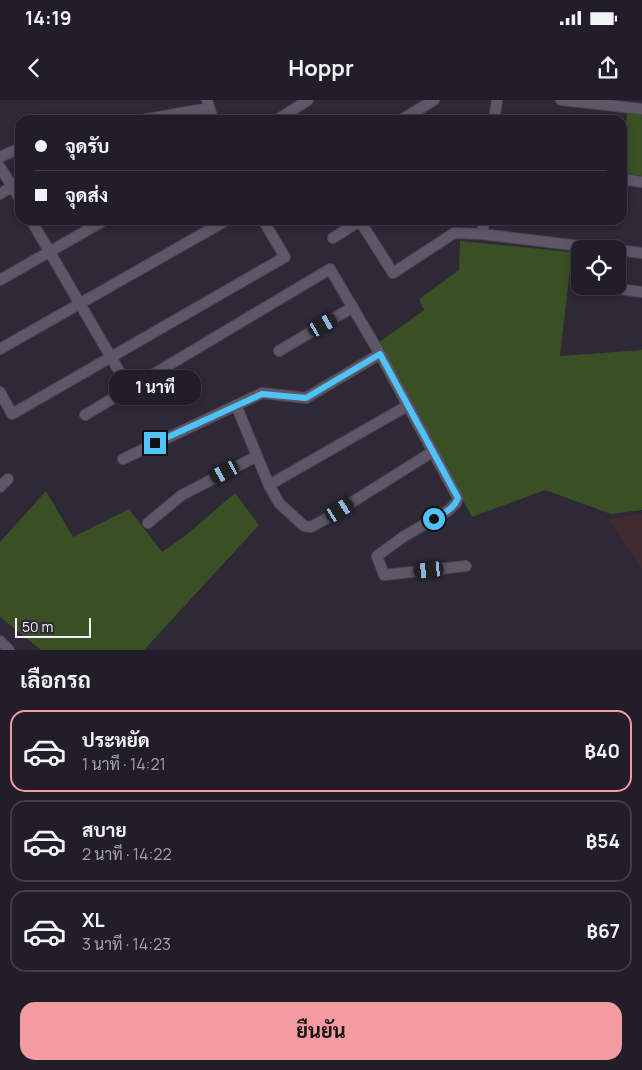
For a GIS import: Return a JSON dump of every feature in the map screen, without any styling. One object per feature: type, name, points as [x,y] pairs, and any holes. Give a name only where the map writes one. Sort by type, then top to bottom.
[{"type":"street","points":[[409,115],[434,100]]},
{"type":"street","points":[[494,115],[496,100]]},
{"type":"street","points":[[561,100],[642,109]]},
{"type":"street","points":[[284,115],[302,102]]},
{"type":"street","points":[[163,115],[208,104]]},
{"type":"street","points":[[0,157],[15,150]]},
{"type":"street","points":[[0,167],[15,191]]},
{"type":"street","points":[[627,180],[642,182]]},
{"type":"street","points":[[0,194],[12,186]]},
{"type":"street","points":[[35,225],[129,388]]},
{"type":"street","points":[[0,280],[96,225]]},
{"type":"street","points":[[0,349],[218,225]]},
{"type":"street","points":[[0,392],[12,414],[285,257],[266,225]]},
{"type":"street","points":[[333,238],[352,225]]},
{"type":"street","points":[[363,225],[393,273],[454,233],[482,234],[571,246]]},
{"type":"street","points":[[482,234],[483,225]]},
{"type":"street","points":[[626,251],[642,253]]},
{"type":"street","points":[[85,415],[330,269],[380,354],[458,498],[449,510],[403,537],[377,556],[384,575],[466,566]]},
{"type":"street","points":[[626,290],[642,292]]},
{"type":"street","points":[[279,351],[353,307]]},
{"type":"street","points":[[123,459],[236,404],[262,394],[306,398],[380,354]]},
{"type":"street","points":[[236,404],[269,485],[279,503],[304,526],[311,526],[327,518],[432,452]]},
{"type":"street","points":[[269,485],[407,406]]},
{"type":"street","points":[[148,523],[182,495],[257,456]]},
{"type":"street","points":[[0,487],[8,479]]},
{"type":"street","points":[[0,641],[9,650]]},
{"type":"shaded area","points":[[642,514],[642,569],[608,519]]},
{"type":"green space","points":[[627,112],[642,114],[642,176],[627,174]]},
{"type":"green space","points":[[460,241],[571,252],[560,356],[642,350],[642,510],[611,514],[545,490],[472,517],[378,343],[424,310],[419,299],[459,270]]},
{"type":"green space","points":[[46,491],[73,537],[129,509],[162,552],[185,536],[235,493],[259,525],[144,650],[41,650],[0,617],[0,542]]},
{"type":"route","points":[[155,443],[236,404],[262,394],[306,398],[380,354],[423,437],[458,498],[449,510],[434,519]]}]
